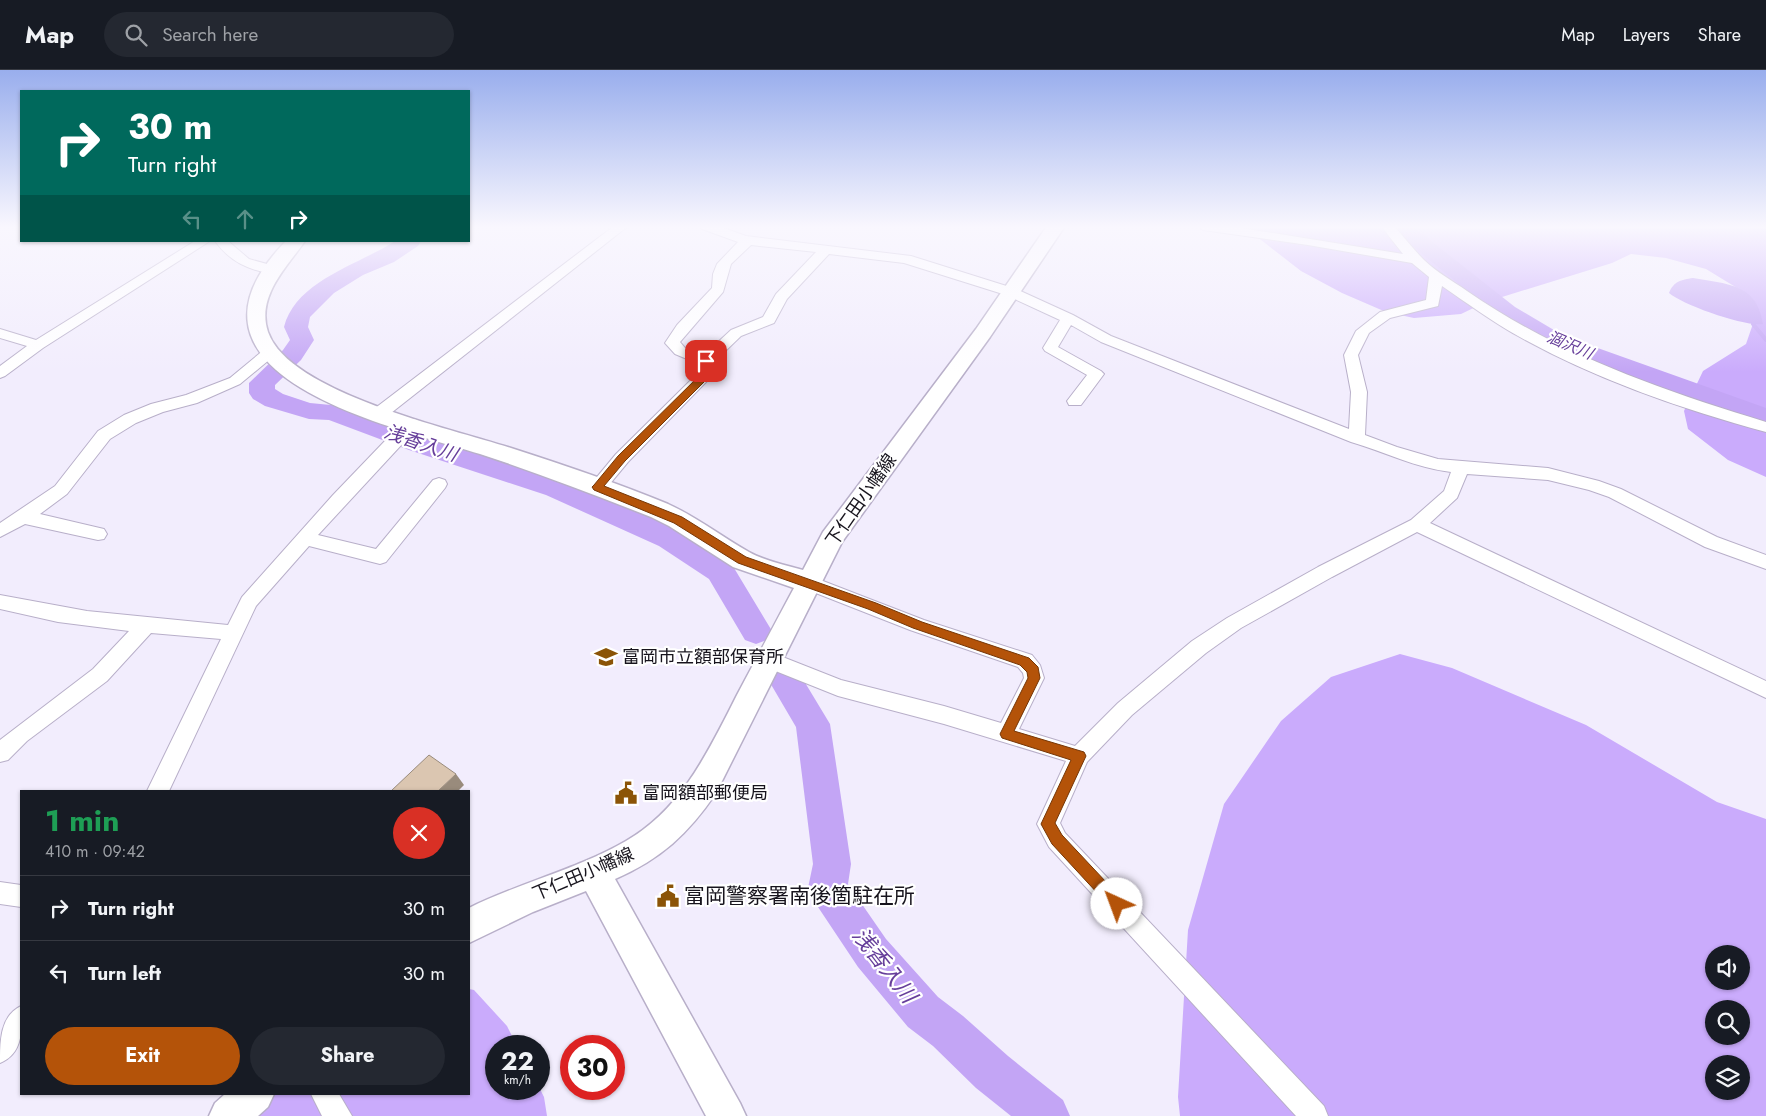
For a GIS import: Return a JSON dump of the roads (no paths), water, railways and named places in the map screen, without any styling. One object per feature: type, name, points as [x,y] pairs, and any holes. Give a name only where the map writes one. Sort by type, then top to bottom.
[{"type":"main road","points":[[270,275],[260,294],[256,319],[258,331],[278,360],[302,381],[324,392],[380,413],[401,435],[546,467],[678,520],[742,560],[810,583]]},
{"type":"main road","name":"下仁田小幡線","points":[[470,925],[503,908],[594,874],[639,851],[666,829],[696,800],[713,772],[832,538],[983,333],[1023,275]]},
{"type":"main road","points":[[594,874],[727,1116]]},
{"type":"main road","points":[[228,1116],[253,1095]]},
{"type":"street","points":[[0,373],[38,345],[150,275]]},
{"type":"street","points":[[380,413],[559,275]]},
{"type":"street","points":[[706,361],[680,351],[672,343],[679,330],[711,298],[720,286],[721,275]]},
{"type":"street","points":[[706,361],[736,333],[769,320],[781,297],[802,275]]},
{"type":"street","points":[[955,275],[1011,292],[1068,318],[1106,339],[1146,356],[1391,451],[1438,465],[1548,474],[1593,485],[1615,493],[1711,542],[1766,562]]},
{"type":"street","points":[[1436,275],[1473,303],[1517,331],[1601,371],[1693,406],[1766,427]]},
{"type":"street","points":[[1357,438],[1359,392],[1351,355],[1363,331],[1385,316],[1433,303],[1436,275]]},
{"type":"street","points":[[1068,318],[1050,348],[1096,374],[1075,401]]},
{"type":"street","points":[[0,333],[38,345]]},
{"type":"street","points":[[0,531],[61,490],[104,436],[130,419],[157,408],[191,399],[235,381],[278,360]]},
{"type":"street","points":[[598,487],[622,458],[704,376],[707,369],[706,361]]},
{"type":"street","points":[[158,790],[249,602],[304,538],[401,435]]},
{"type":"street","points":[[1314,1116],[1057,840],[1048,824],[1079,756],[1125,708],[1199,647],[1234,623],[1325,572],[1417,524],[1451,494],[1460,468]]},
{"type":"street","points":[[304,538],[380,557],[440,484]]},
{"type":"street","points":[[23,517],[98,534]]},
{"type":"street","points":[[1417,524],[1766,690]]},
{"type":"street","points":[[810,583],[918,625],[1025,661],[1033,671],[1034,678],[1006,734]]},
{"type":"street","points":[[0,602],[39,612],[234,633]]},
{"type":"street","points":[[0,753],[20,735],[100,675],[148,624]]},
{"type":"street","points":[[770,660],[838,688],[944,715],[1079,756]]},
{"type":"street","points":[[0,892],[20,896]]},
{"type":"street","points":[[0,1050],[20,1021]]},
{"type":"street","points":[[325,1095],[338,1116]]},
{"type":"waterway","name":"浅香入川","points":[[347,275],[326,288],[299,315],[296,327],[302,340],[292,355],[262,383],[262,393],[274,400],[309,411],[332,412],[419,444],[556,488],[670,538],[720,571],[756,631]]},
{"type":"waterway","name":"涸沢川","points":[[1460,275],[1507,312],[1555,341],[1766,417]]},
{"type":"waterway","points":[[1753,324],[1766,340]]},
{"type":"waterway","name":"涸沢川","points":[[1764,417],[1766,411]]},
{"type":"waterway","name":"浅香入川","points":[[786,681],[813,724],[832,864],[828,888],[872,953],[923,1012],[948,1031],[992,1072],[1047,1116]]},
{"type":"place","name":"富岡市立額部保育所","points":[[606,657]]},
{"type":"place","name":"富岡額部郵便局","points":[[626,793]]},
{"type":"place","name":"富岡警察署南後箇駐在所","points":[[668,896]]}]
